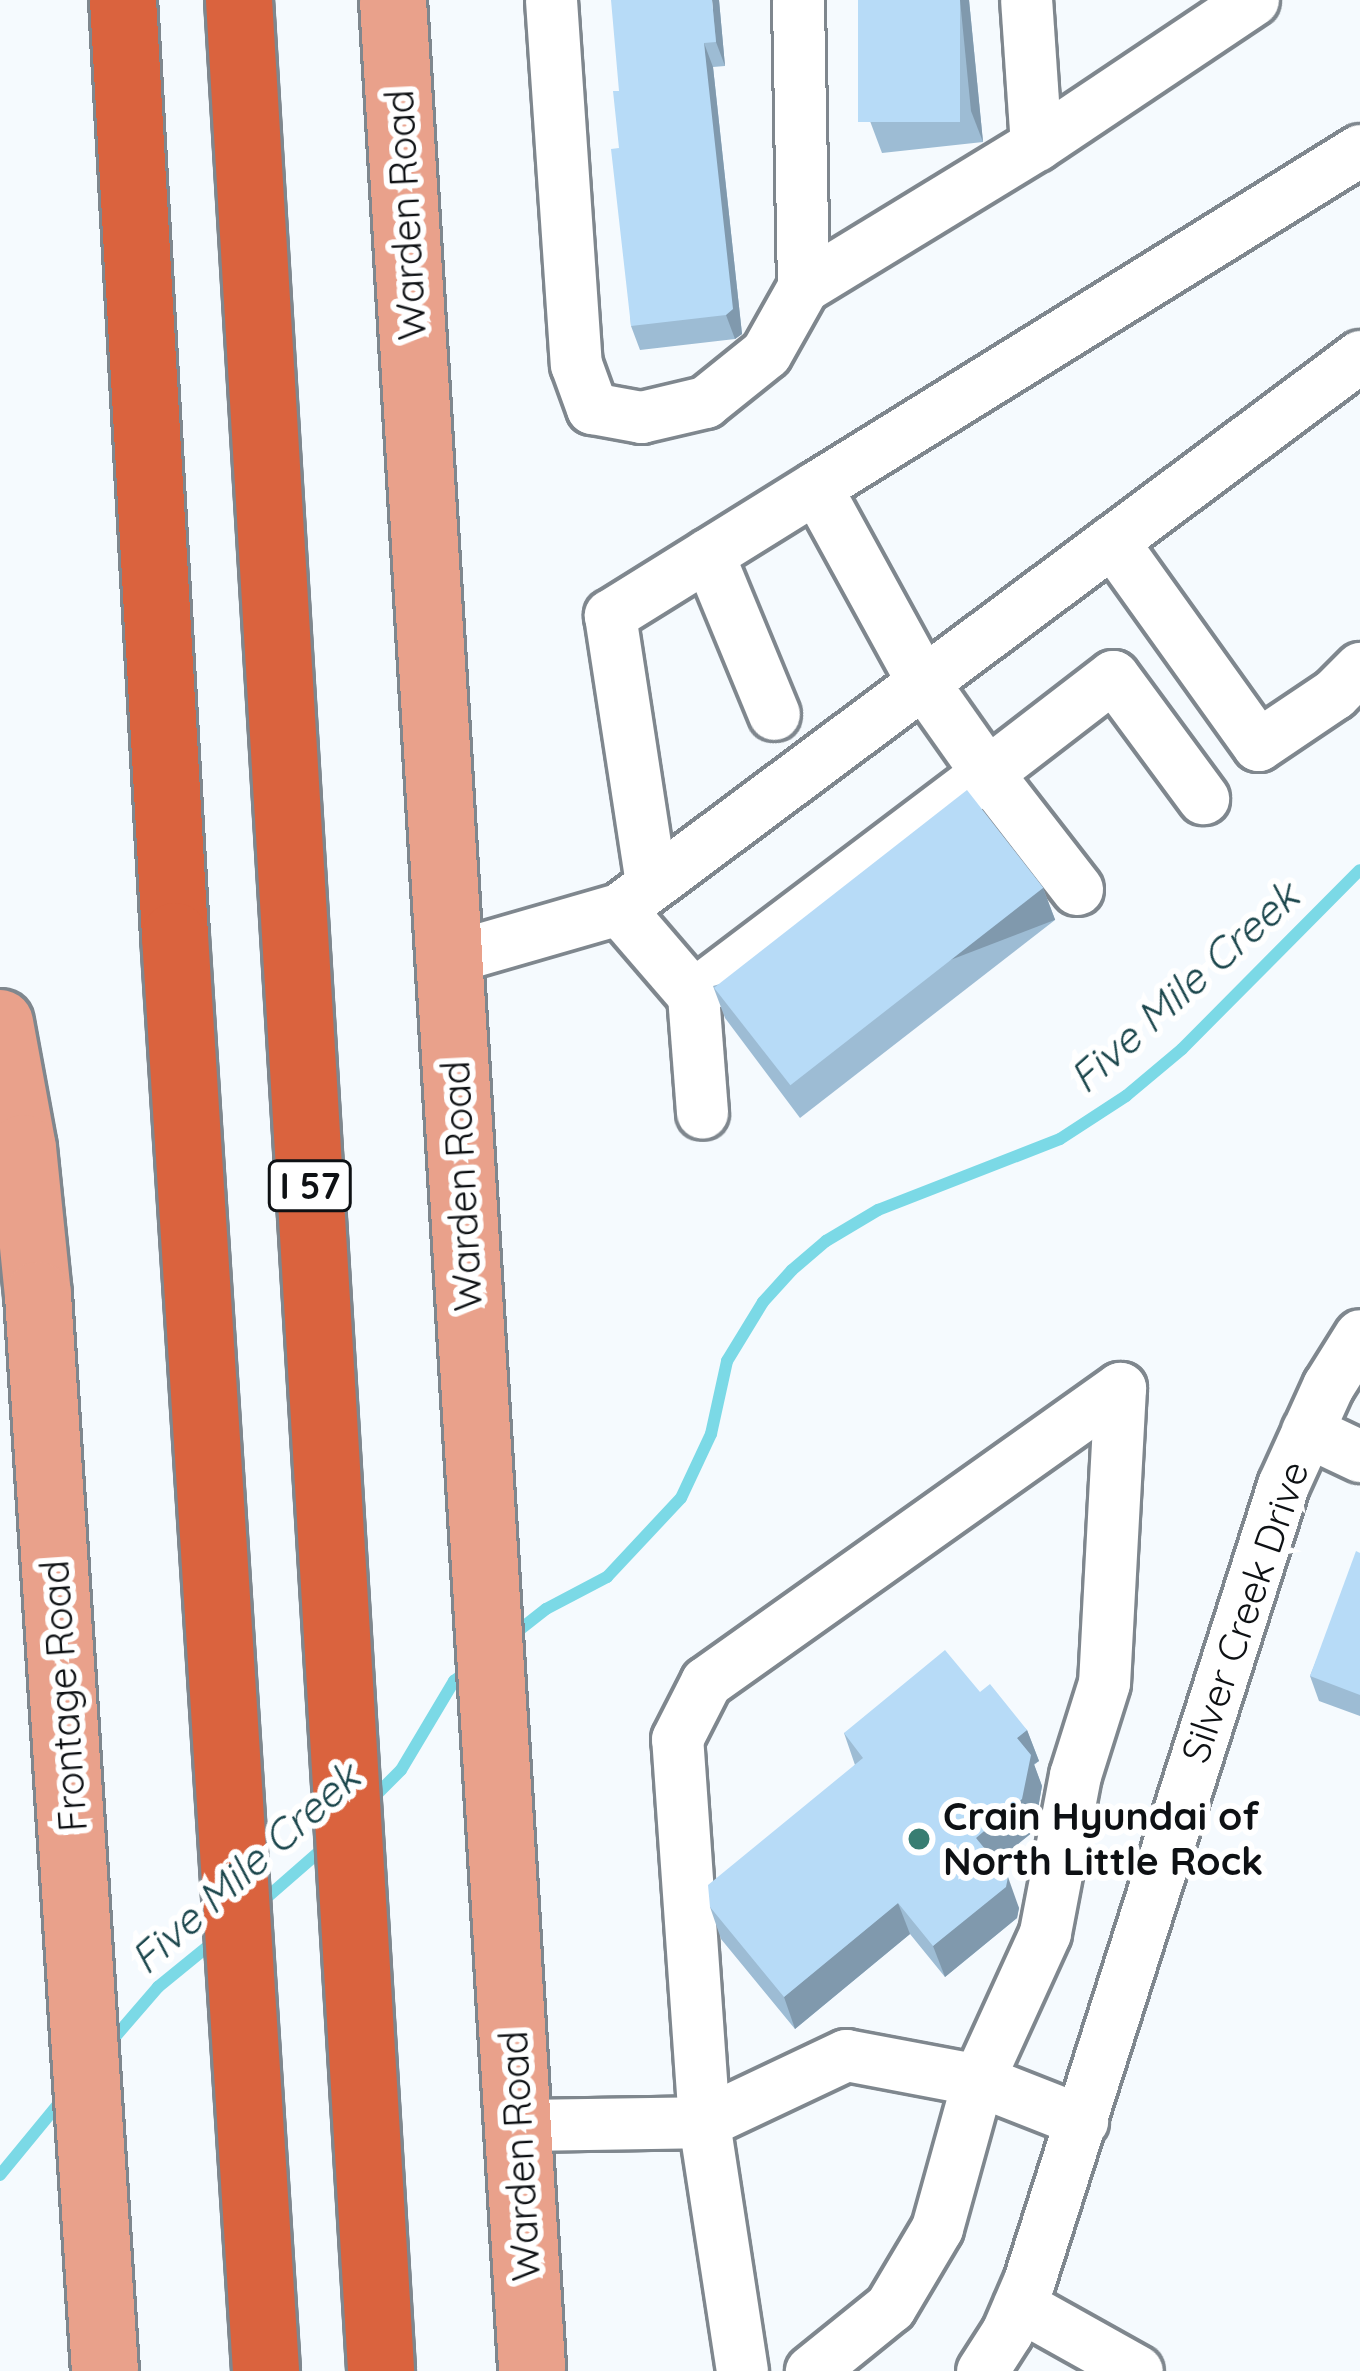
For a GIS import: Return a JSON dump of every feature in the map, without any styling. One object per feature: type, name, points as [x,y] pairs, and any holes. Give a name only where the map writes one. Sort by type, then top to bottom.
[{"type":"highway","points":[[123,0],[174,913],[266,2371]]},
{"type":"highway","name":"I 57","points":[[239,0],[381,2371]]},
{"type":"main road","points":[[354,0],[403,164]]},
{"type":"main road","name":"Warden Road","points":[[393,0],[532,2371]]},
{"type":"main road","name":"Frontage Road","points":[[2,1048],[23,1148],[38,1294],[105,2371]]},
{"type":"street","points":[[551,0],[576,364],[592,408],[641,417],[706,402],[766,353],[803,286],[1036,145],[1253,0]]},
{"type":"street","points":[[798,0],[803,286]]},
{"type":"street","points":[[1027,0],[1036,145]]},
{"type":"street","points":[[702,1113],[693,995],[635,896],[610,615],[1360,150]]},
{"type":"street","points":[[449,958],[635,896],[1357,364]]},
{"type":"street","points":[[816,487],[922,681],[1077,889]]},
{"type":"street","points":[[1112,541],[1258,745],[1334,694],[1360,668]]},
{"type":"street","points":[[708,554],[774,714]]},
{"type":"street","points":[[693,995],[1113,676],[1203,799]]},
{"type":"street","name":"Silver Creek Drive","points":[[982,2371],[1018,2305],[1082,2121],[1282,1485],[1360,1335]]},
{"type":"street","points":[[742,2371],[704,2122],[677,1739],[706,1682],[1120,1388],[1104,1683],[1075,1775],[1045,1933],[978,2080],[937,2228],[890,2307],[811,2371]]},
{"type":"street","points":[[1307,1431],[1360,1456]]},
{"type":"street","points":[[518,2126],[704,2122],[846,2055],[978,2080],[1082,2121]]},
{"type":"street","points":[[1018,2305],[1113,2365]]},
{"type":"building","points":[[611,0],[712,0],[716,42],[704,43],[733,309],[726,315],[631,326],[611,149],[619,148],[613,91],[619,91]]},
{"type":"building","points":[[858,0],[960,0],[960,122],[858,122]]},
{"type":"building","points":[[967,790],[1043,888],[790,1085],[714,988]]},
{"type":"building","points":[[1356,1551],[1360,1553],[1360,1695],[1310,1676]]},
{"type":"building","name":"Crain Hyundai of North Little Rock","points":[[945,1650],[980,1692],[990,1684],[1027,1730],[1017,1738],[1031,1755],[1022,1799],[976,1838],[1008,1877],[1006,1887],[933,1946],[898,1903],[784,1997],[710,1907],[708,1885],[863,1758],[844,1733]]},
{"type":"waterway","name":"Five Mile Creek","points":[[509,1638],[546,1609],[607,1577],[681,1498],[711,1434],[727,1361],[763,1302],[792,1270],[826,1241],[878,1210],[1060,1139],[1126,1096],[1182,1049],[1360,870]]},
{"type":"waterway","name":"Five Mile Creek","points":[[371,1800],[401,1770],[454,1681],[470,1669]]},
{"type":"waterway","name":"Five Mile Creek","points":[[257,1906],[327,1845]]},
{"type":"waterway","name":"Five Mile Creek","points":[[108,2045],[158,1987],[218,1938]]},
{"type":"waterway","name":"Five Mile Creek","points":[[0,2175],[64,2097]]},
{"type":"place","name":"Crain Hyundai of North Little Rock","points":[[919,1839]]}]
